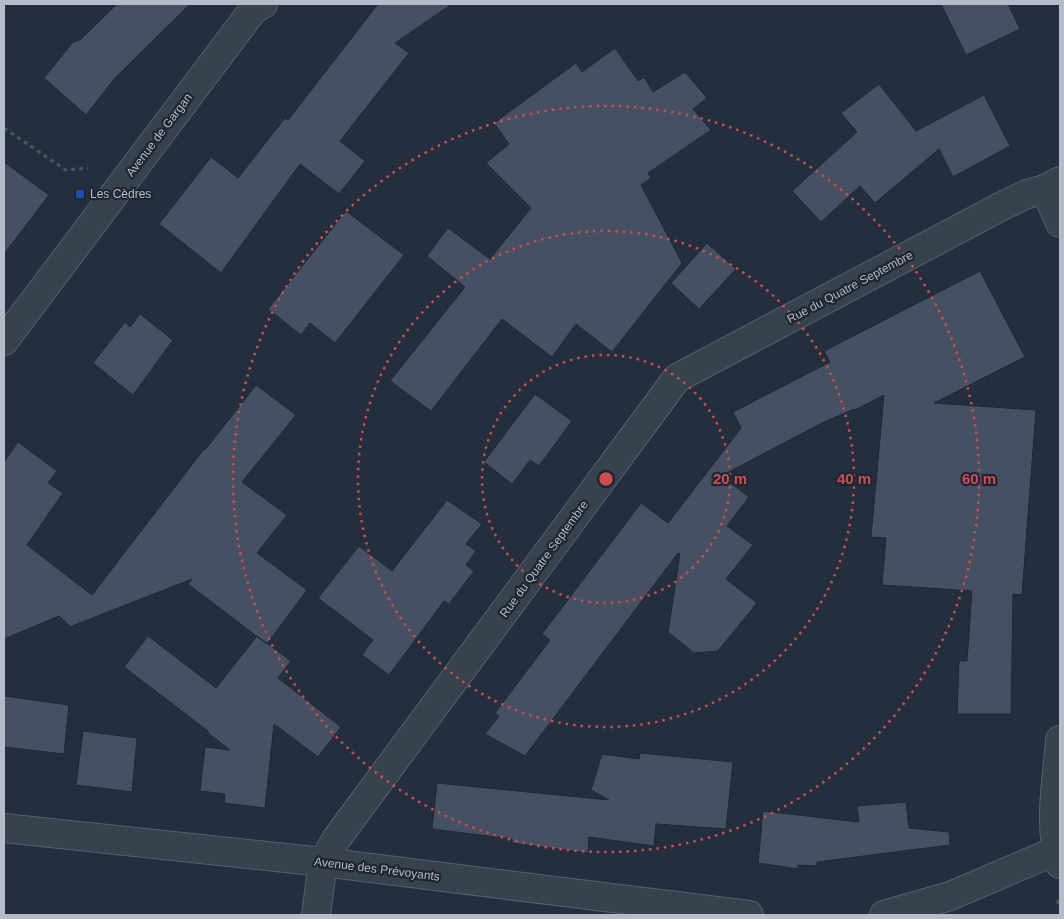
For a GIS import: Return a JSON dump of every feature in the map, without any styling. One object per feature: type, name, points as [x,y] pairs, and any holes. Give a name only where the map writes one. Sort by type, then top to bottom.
[{"type":"street","name":"Avenue de Gargan","points":[[4,341],[253,10],[264,4]]},
{"type":"street","points":[[1053,185],[1060,223]]},
{"type":"street","name":"Rue du Quatre Septembre","points":[[316,915],[323,862],[337,838],[677,378],[1004,205],[1053,185]]},
{"type":"street","points":[[884,915],[950,896],[1059,855],[1054,821],[1060,740]]},
{"type":"street","name":"Avenue des Prévoyants","points":[[4,828],[323,862],[749,915]]},
{"type":"path","points":[[4,128],[66,170],[91,168],[119,188]]},
{"type":"building","points":[[117,4],[190,4],[115,78],[86,115],[44,78],[73,42],[80,40]]},
{"type":"building","points":[[378,4],[452,4],[395,43],[409,53],[340,141],[365,161],[339,194],[300,164],[221,273],[159,224],[211,157],[238,178],[285,118],[288,120]]},
{"type":"building","points":[[941,4],[1008,4],[1020,29],[966,55]]},
{"type":"building","points":[[615,48],[638,81],[644,77],[653,92],[685,72],[707,98],[693,109],[711,130],[648,173],[651,178],[641,185],[682,263],[612,352],[576,324],[552,357],[502,319],[431,411],[390,381],[465,287],[427,256],[448,228],[490,259],[531,208],[486,163],[509,144],[494,123],[576,63],[582,72]]},
{"type":"building","points":[[879,84],[916,131],[984,95],[1010,146],[953,177],[939,149],[875,203],[860,186],[821,222],[792,191],[857,132],[841,113]]},
{"type":"building","points":[[4,162],[49,195],[4,254]]},
{"type":"building","points":[[346,211],[404,255],[335,343],[310,323],[301,335],[268,309]]},
{"type":"building","points":[[707,243],[736,269],[699,309],[671,283]]},
{"type":"building","points":[[980,271],[1025,357],[934,403],[1036,410],[1022,595],[1013,594],[1011,714],[957,714],[959,661],[967,661],[972,591],[882,585],[886,538],[871,537],[884,395],[855,410],[824,422],[721,476],[749,497],[727,526],[753,545],[726,579],[757,603],[718,651],[694,653],[668,632],[680,554],[678,553],[525,756],[485,734],[499,716],[495,713],[550,640],[542,634],[641,503],[668,523],[741,428],[733,412],[830,362],[824,351]]},
{"type":"building","points":[[140,314],[173,340],[133,395],[93,363],[125,322],[130,327]]},
{"type":"building","points":[[256,385],[296,415],[242,482],[287,515],[257,553],[307,590],[267,644],[188,584],[192,579],[67,628],[69,625],[59,616],[4,639],[4,462],[18,442],[57,471],[48,483],[63,493],[27,545],[92,595],[204,449]]},
{"type":"building","points":[[535,394],[572,421],[539,466],[530,460],[512,484],[484,462]]},
{"type":"building","points":[[447,500],[482,524],[466,544],[476,551],[466,565],[474,571],[449,604],[444,601],[389,675],[362,655],[373,640],[318,598],[359,546],[392,571]]},
{"type":"building","points":[[148,636],[216,688],[257,636],[291,661],[278,678],[341,727],[318,757],[274,724],[265,808],[224,803],[225,794],[200,791],[205,747],[230,750],[124,667]]},
{"type":"building","points":[[4,696],[69,705],[64,754],[4,747]]},
{"type":"building","points":[[83,731],[137,738],[132,792],[76,785]]},
{"type":"building","points":[[640,753],[733,762],[726,829],[656,824],[654,846],[589,837],[588,853],[512,843],[512,839],[432,829],[437,783],[609,800],[591,790],[602,754],[639,759]]},
{"type":"building","points":[[906,802],[909,828],[949,832],[950,845],[817,862],[817,866],[798,865],[798,869],[758,863],[763,811],[859,822],[857,806]]},
{"type":"place","name":"Les Cèdres","points":[[80,194]]}]
